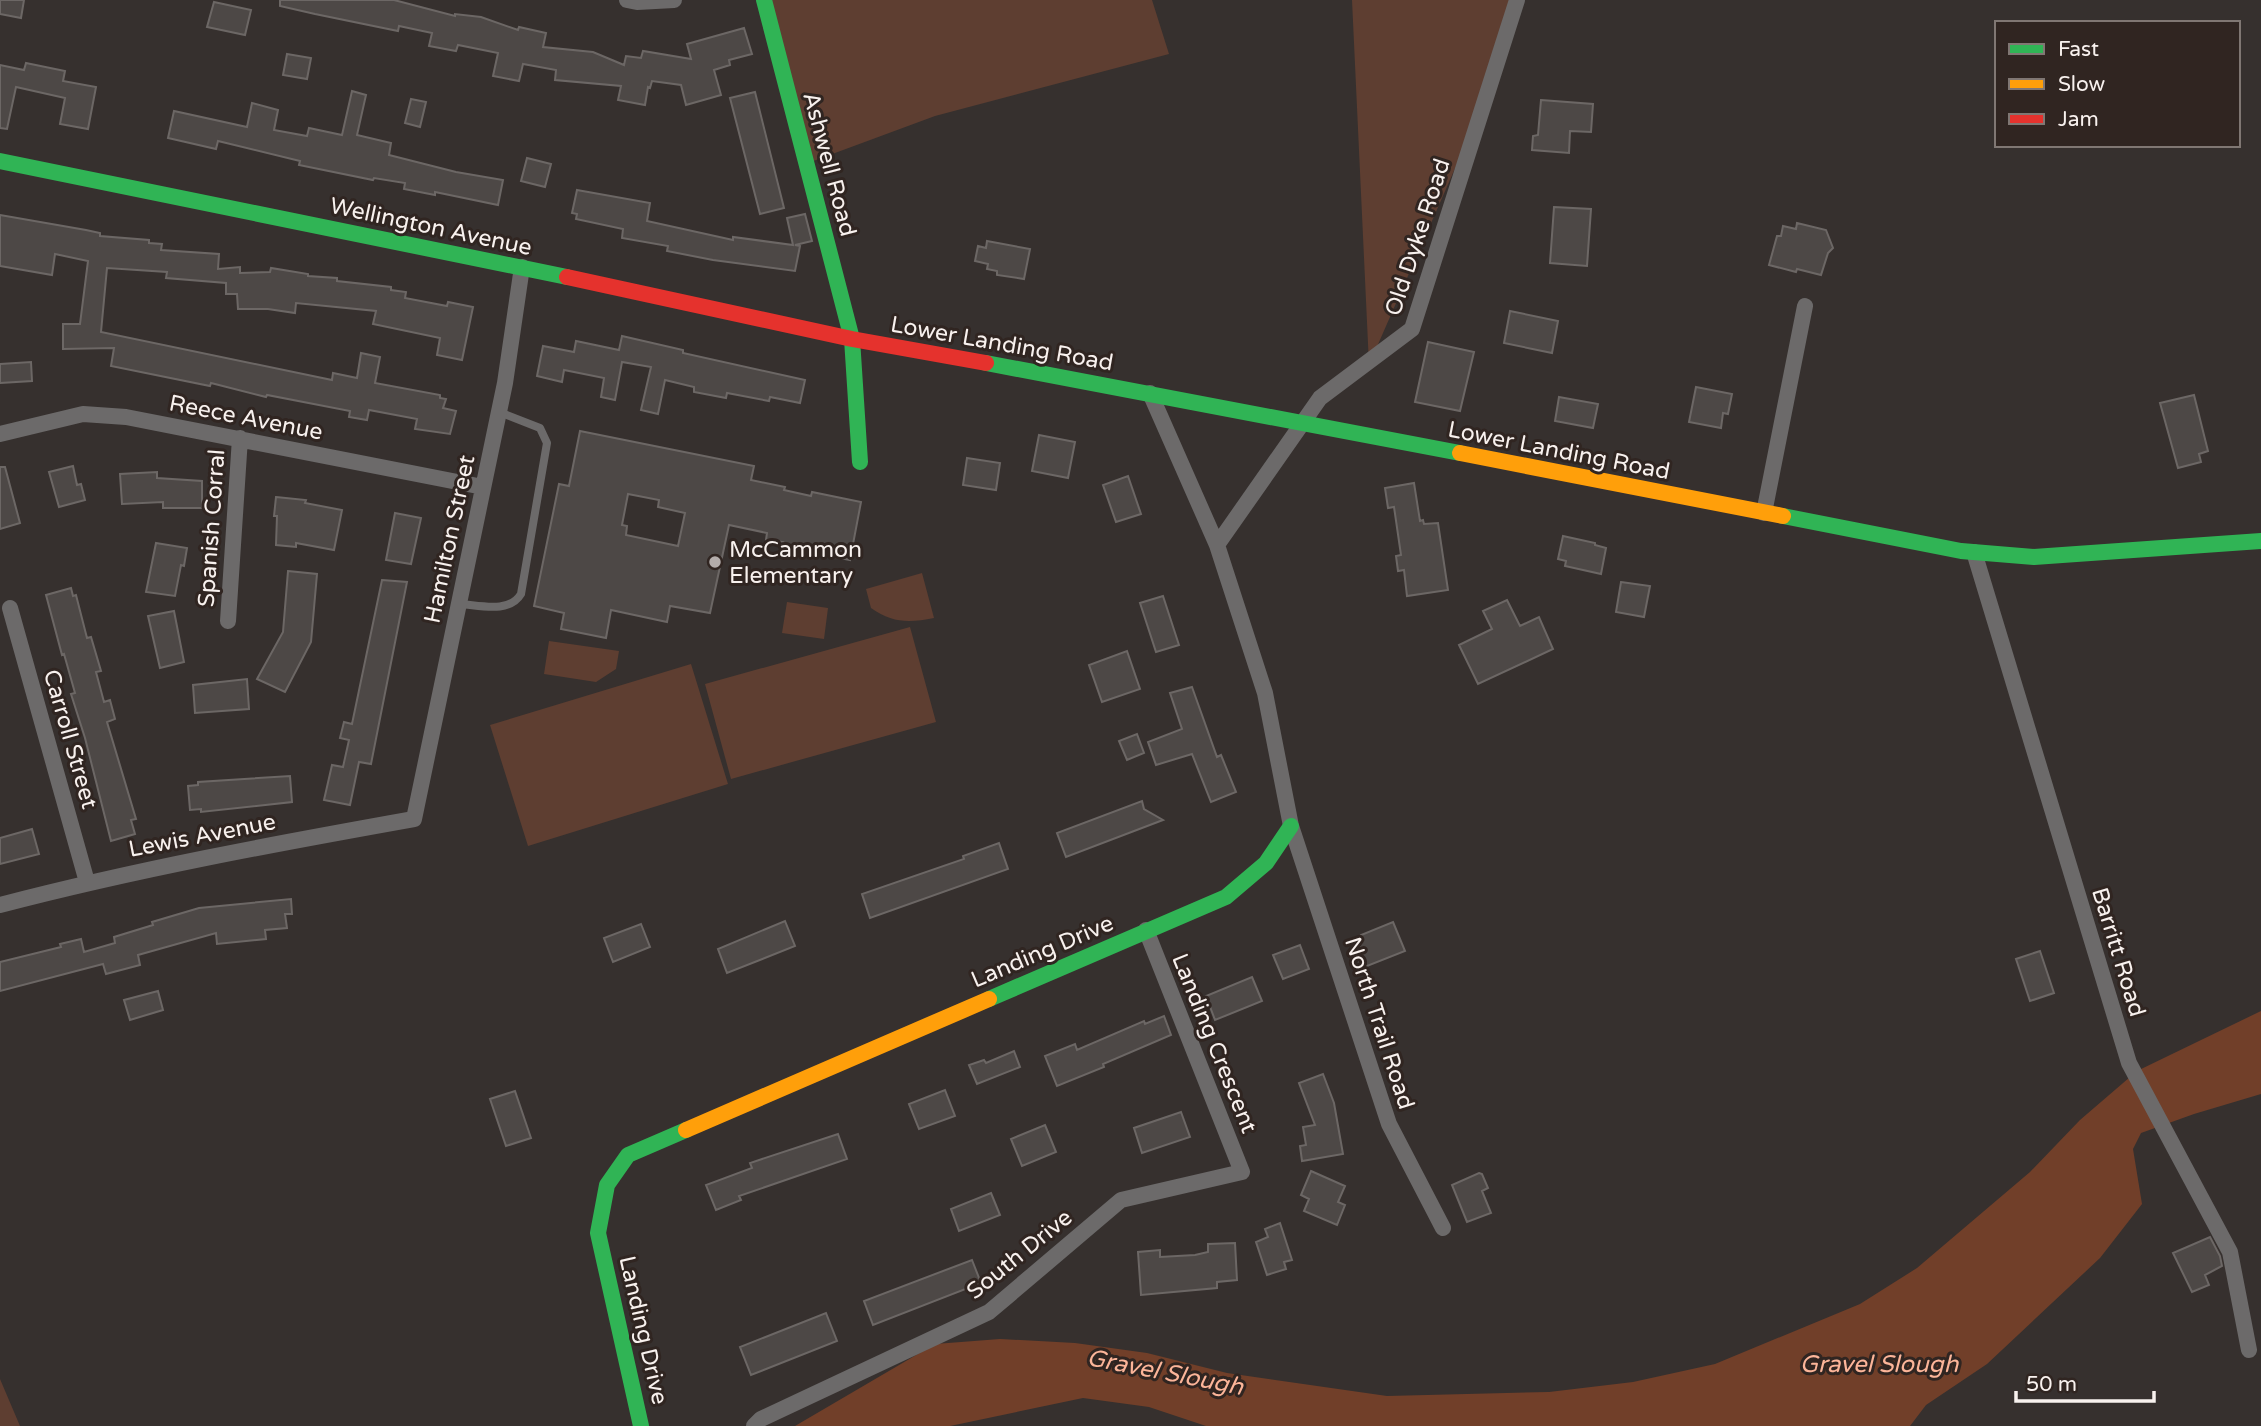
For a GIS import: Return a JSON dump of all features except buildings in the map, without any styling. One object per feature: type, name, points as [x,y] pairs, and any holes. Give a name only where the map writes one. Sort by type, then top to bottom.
[{"type":"street","points":[[627,0],[674,0]]},
{"type":"street","name":"Ashwell Road","points":[[764,0],[852,339],[860,462]]},
{"type":"street","name":"Old Dyke Road","points":[[1217,545],[1320,398],[1412,329],[1517,0]]},
{"type":"street","name":"Wellington Avenue","points":[[0,160],[522,267],[852,339]]},
{"type":"street","name":"Hamilton Street","points":[[414,820],[499,412],[522,267]]},
{"type":"street","points":[[1764,513],[1805,306]]},
{"type":"street","name":"Lower Landing Road","points":[[852,339],[1150,393],[1974,552],[2034,557],[2261,541]]},
{"type":"street","points":[[1150,393],[1217,545],[1265,693],[1291,826]]},
{"type":"street","name":"Reece Avenue","points":[[0,434],[83,414],[101,414],[240,438],[483,487]]},
{"type":"street","name":"Spanish Corral","points":[[228,621],[240,438]]},
{"type":"street","name":"Barritt Road","points":[[1974,552],[2129,1063],[2230,1252],[2249,1350]]},
{"type":"street","name":"Carroll Street","points":[[10,608],[87,882]]},
{"type":"street","name":"Lewis Avenue","points":[[0,905],[87,882],[225,852],[414,820]]},
{"type":"street","name":"Landing Drive","points":[[641,1426],[598,1233],[607,1185],[628,1155],[1226,897],[1266,863],[1291,826]]},
{"type":"street","name":"North Trail Road","points":[[1291,826],[1390,1124],[1443,1228]]},
{"type":"street","name":"Landing Crescent","points":[[1146,930],[1242,1172]]},
{"type":"street","name":"South Drive","points":[[754,1426],[761,1419],[989,1312],[1121,1200],[1242,1172]]},
{"type":"lane","points":[[459,604],[506,607],[516,602],[521,594],[547,443],[540,428],[499,412]]},
{"type":"shaded area","points":[[762,0],[1152,0],[1169,54],[935,116],[808,163]]},
{"type":"shaded area","points":[[1352,0],[1514,0],[1484,102],[1369,365]]},
{"type":"shaded area","points":[[922,573],[934,618],[901,620],[886,617],[871,608],[866,589]]},
{"type":"shaded area","points":[[787,602],[828,608],[824,639],[782,633]]},
{"type":"shaded area","points":[[910,627],[936,722],[731,779],[705,684]]},
{"type":"shaded area","points":[[549,641],[619,651],[616,669],[596,682],[544,674]]},
{"type":"shaded area","points":[[691,664],[728,784],[528,846],[490,725]]},
{"type":"shaded area","points":[[0,1379],[20,1426],[0,1426]]},
{"type":"water","name":"Gravel Slough","points":[[2261,1011],[2261,1094],[2141,1133],[2133,1149],[2142,1204],[2100,1258],[1987,1364],[1926,1405],[1910,1426],[1206,1426],[1149,1407],[1083,1398],[950,1426],[795,1426],[935,1344],[1000,1339],[1075,1343],[1147,1353],[1227,1373],[1387,1396],[1549,1392],[1633,1382],[1715,1364],[1860,1304],[1917,1268],[2030,1172],[2080,1120],[2137,1071]]},
{"type":"traffic: fast","points":[[764,0],[852,339],[860,462]]},
{"type":"traffic: fast","points":[[0,161],[567,277]]},
{"type":"traffic: fast","points":[[986,363],[1460,453]]},
{"type":"traffic: fast","points":[[1783,516],[1961,551],[2034,557],[2261,541]]},
{"type":"traffic: fast","points":[[989,999],[1226,897],[1266,863],[1291,826]]},
{"type":"traffic: fast","points":[[641,1426],[598,1233],[607,1185],[628,1155],[686,1130]]},
{"type":"traffic: slow","points":[[1460,453],[1783,516]]},
{"type":"traffic: slow","points":[[686,1130],[989,999]]},
{"type":"traffic: jam","points":[[567,277],[852,339],[986,363]]},
{"type":"place","name":"McCammon Elementary","points":[[715,562]]}]
